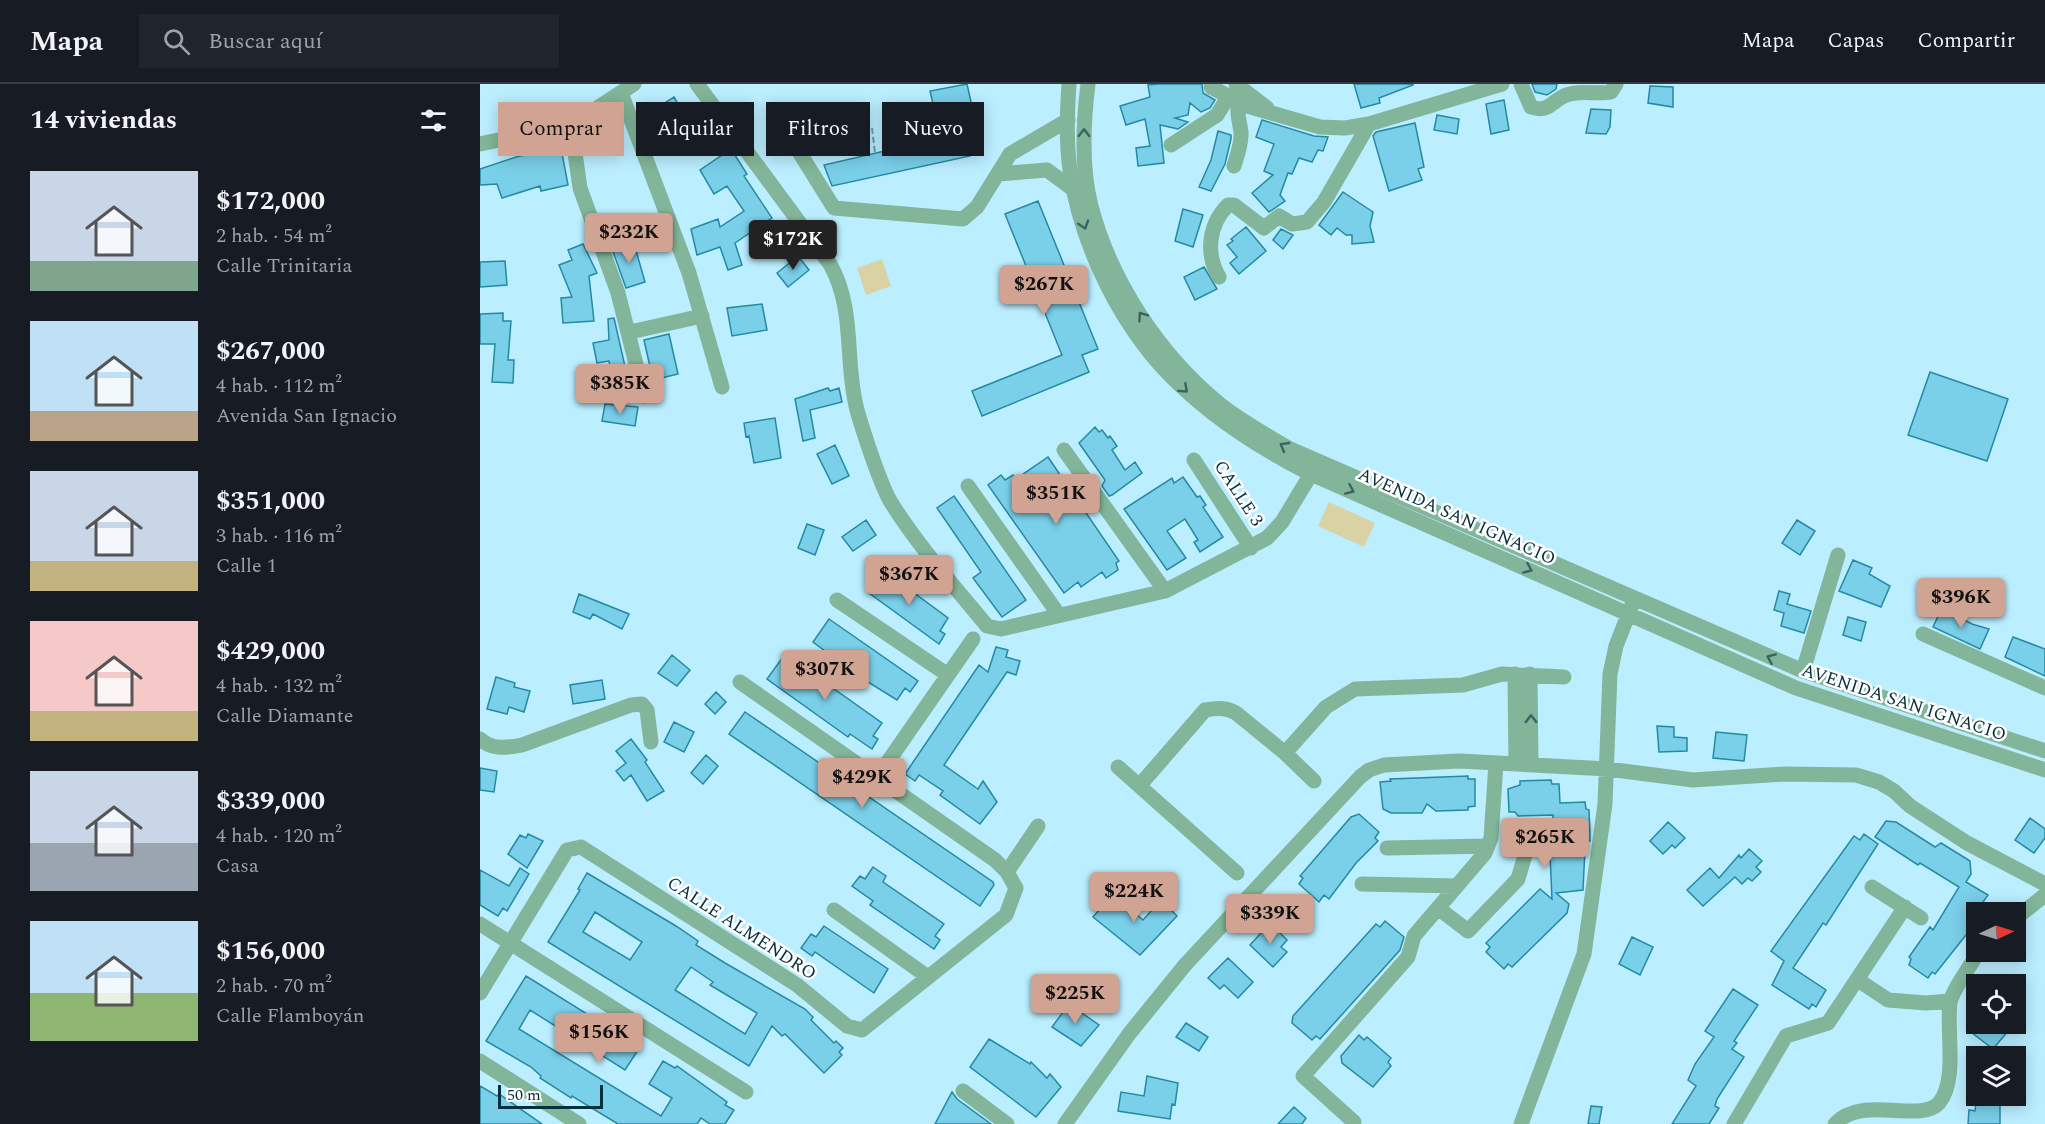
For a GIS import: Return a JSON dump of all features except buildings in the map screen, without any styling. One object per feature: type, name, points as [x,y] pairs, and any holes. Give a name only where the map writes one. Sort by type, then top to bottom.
[{"type":"street","points":[[607,102],[634,84]]},
{"type":"street","points":[[697,84],[830,264],[841,284],[847,312],[854,396],[891,502],[987,626],[1000,629],[1165,591],[1267,538],[1282,522],[1311,474]]},
{"type":"street","name":"AVENIDA SAN IGNACIO","points":[[1069,84],[1069,169],[1084,228],[1115,300],[1149,350],[1178,384],[1209,411],[1263,448],[1311,474],[1631,606],[1803,671],[2045,751]]},
{"type":"street","name":"AVENIDA SAN IGNACIO","points":[[1088,84],[1085,111],[1086,173],[1091,206],[1105,245],[1127,294],[1162,344],[1220,404],[1290,449],[1631,606],[1796,688],[2045,770]]},
{"type":"street","points":[[1223,90],[1277,115],[1320,127],[1345,128],[1369,124],[1502,84]]},
{"type":"street","points":[[1521,84],[1531,107],[1539,110],[1545,109],[1564,95],[1611,92],[1617,84]]},
{"type":"street","points":[[1171,145],[1217,115],[1223,90]]},
{"type":"street","points":[[1223,90],[1241,130],[1234,166]]},
{"type":"street","points":[[621,93],[689,273],[722,387]]},
{"type":"street","points":[[802,156],[834,208],[963,219],[977,207],[1010,154],[1068,120]]},
{"type":"street","points":[[1219,277],[1214,268],[1211,248],[1212,230],[1220,212],[1228,205],[1234,206],[1264,228],[1280,216],[1292,224],[1307,222],[1324,202],[1369,124]]},
{"type":"street","points":[[480,144],[498,140]]},
{"type":"street","points":[[575,156],[580,188],[630,333],[644,396]]},
{"type":"street","points":[[998,174],[1047,170],[1074,190]]},
{"type":"street","points":[[630,333],[702,316]]},
{"type":"street","points":[[1064,450],[1165,591]]},
{"type":"street","name":"CALLE 3","points":[[1194,460],[1251,548]]},
{"type":"street","points":[[968,486],[1059,615]]},
{"type":"street","points":[[1803,671],[1838,555]]},
{"type":"street","points":[[837,600],[948,675]]},
{"type":"street","points":[[1521,1124],[1584,954],[1608,769],[1610,674],[1616,646],[1631,606]]},
{"type":"street","points":[[1923,634],[2045,688]]},
{"type":"street","points":[[878,776],[973,639]]},
{"type":"street","points":[[1285,753],[1326,707],[1355,689],[1463,685],[1502,674],[1564,676]]},
{"type":"street","points":[[1523,674],[1523,764]]},
{"type":"street","points":[[740,682],[983,849],[1010,876],[1016,890],[1006,915],[928,977],[834,910]]},
{"type":"street","points":[[480,739],[486,744],[505,748],[522,745],[631,705],[642,704],[647,710],[651,742]]},
{"type":"street","points":[[1140,785],[1205,710],[1227,708],[1285,753],[1314,781]]},
{"type":"street","points":[[1354,1122],[1303,1076],[1408,957],[1414,936],[1488,846],[1494,815],[1496,763]]},
{"type":"street","points":[[1065,1124],[1130,1034],[1185,965],[1369,770],[1384,765],[1523,764],[1608,769],[1694,780],[1785,774],[1856,775],[1879,782],[1894,791],[1910,806],[1967,843],[2045,884]]},
{"type":"street","points":[[1118,767],[1237,873]]},
{"type":"street","points":[[1010,876],[1038,826]]},
{"type":"street","points":[[1438,908],[1468,931],[1518,879],[1528,845]]},
{"type":"street","points":[[1387,848],[1488,846]]},
{"type":"street","name":"CALLE ALMENDRO","points":[[512,943],[567,850],[581,847],[797,985],[847,1026],[862,1030],[928,977]]},
{"type":"street","points":[[1362,884],[1457,886]]},
{"type":"street","points":[[1872,887],[1921,918]]},
{"type":"street","points":[[2026,910],[2045,895]]},
{"type":"street","points":[[1734,1124],[1786,1036],[1828,1023],[1905,907]]},
{"type":"street","points":[[480,924],[746,1092]]},
{"type":"street","points":[[480,993],[512,943]]},
{"type":"street","points":[[1835,1124],[1840,1118],[1858,1110],[1922,1111],[1933,1108],[1940,1102],[1949,1075],[1950,1001],[1973,962]]},
{"type":"street","points":[[1858,980],[1888,1000],[1926,1003],[1950,1001]]},
{"type":"street","points":[[480,1061],[579,1124]]},
{"type":"street","points":[[963,1091],[1007,1124]]},
{"type":"path","points":[[872,128],[875,153]]},
{"type":"shaded area","points":[[882,259],[891,286],[866,295],[857,268]]},
{"type":"shaded area","points":[[1329,502],[1375,523],[1364,547],[1318,526]]}]
